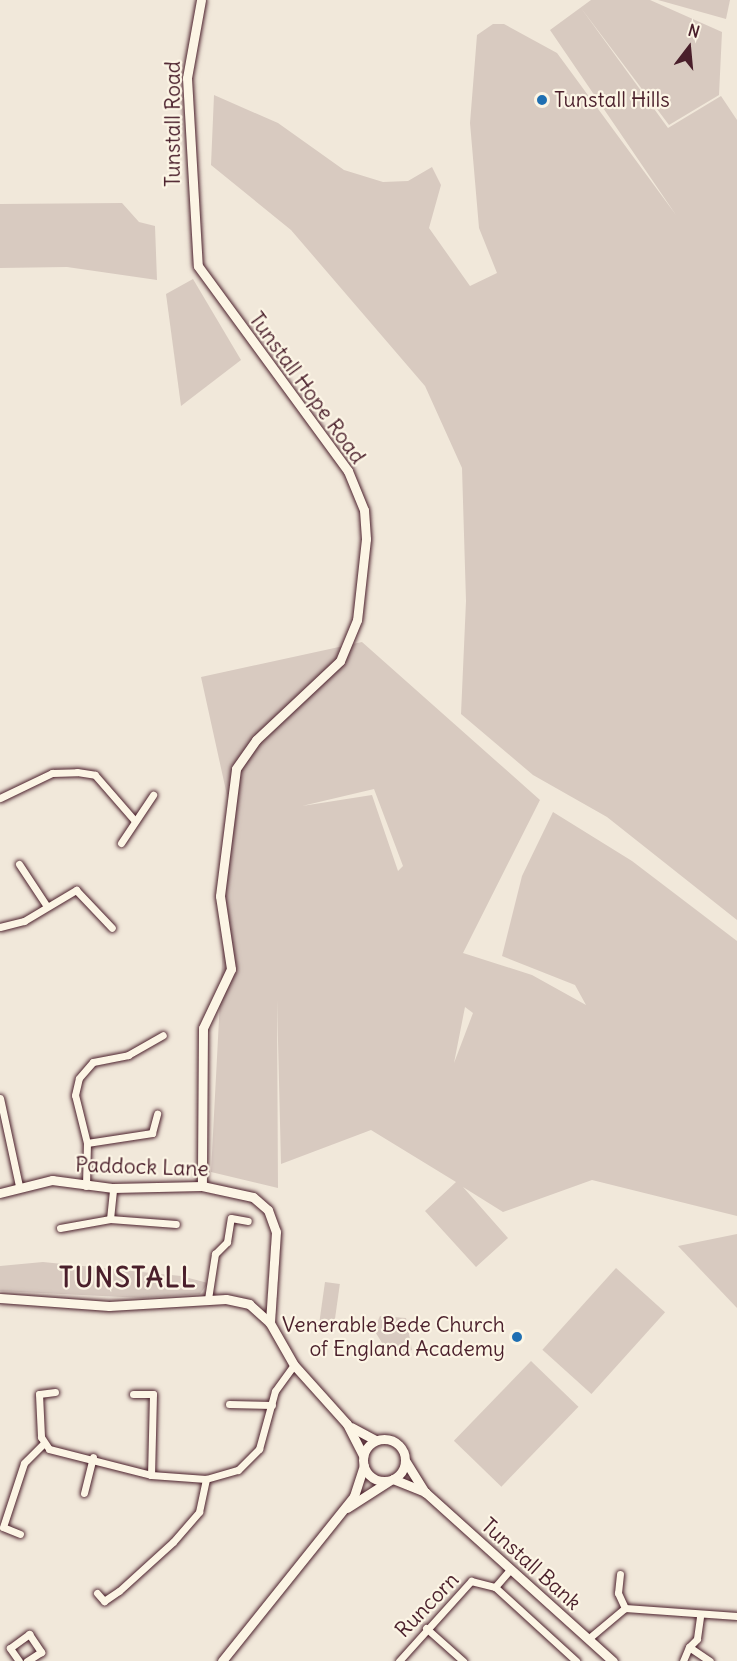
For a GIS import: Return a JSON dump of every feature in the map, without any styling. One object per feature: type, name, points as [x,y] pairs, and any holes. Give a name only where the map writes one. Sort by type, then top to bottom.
[{"type":"street","name":"Tunstall Road","points":[[195,248],[187,78],[201,0]]},
{"type":"street","name":"Tunstall Hope Road","points":[[195,248],[198,266],[277,381],[348,471],[364,510],[366,539],[357,620],[340,661],[256,740],[236,769],[220,896],[231,969],[203,1028],[202,1186]]},
{"type":"street","points":[[0,798],[52,773],[77,772],[94,775],[135,821]]},
{"type":"street","points":[[120,843],[153,795]]},
{"type":"street","points":[[19,864],[46,905]]},
{"type":"street","points":[[0,927],[24,921],[46,905],[76,890],[112,928]]},
{"type":"street","points":[[86,1186],[87,1143],[75,1095],[80,1078],[93,1062],[128,1055],[163,1035]]},
{"type":"street","points":[[0,1098],[19,1186]]},
{"type":"street","points":[[87,1143],[152,1133],[157,1114]]},
{"type":"street","name":"Paddock Lane","points":[[0,1193],[19,1186],[52,1180],[113,1188],[202,1186],[254,1197],[268,1210],[276,1232],[268,1290],[270,1323]]},
{"type":"street","points":[[110,1219],[113,1188]]},
{"type":"street","points":[[208,1299],[215,1254],[226,1242],[231,1218],[248,1221]]},
{"type":"street","points":[[60,1228],[110,1219],[176,1224]]},
{"type":"street","name":"Paddock Lane","points":[[255,1308],[268,1290]]},
{"type":"street","points":[[0,1298],[109,1306],[208,1299],[235,1300],[255,1308],[270,1323],[294,1365],[347,1424],[370,1476],[391,1480]]},
{"type":"street","points":[[55,1392],[39,1394],[44,1443],[58,1454],[93,1457],[151,1475],[206,1479],[238,1470],[251,1459],[268,1431],[272,1405],[280,1382],[294,1365]]},
{"type":"street","points":[[133,1394],[153,1394],[151,1475]]},
{"type":"street","points":[[229,1404],[272,1405]]},
{"type":"street","points":[[222,1661],[296,1562],[345,1508],[391,1480],[406,1462],[392,1440],[375,1440],[347,1424]]},
{"type":"street","points":[[345,1508],[375,1440]]},
{"type":"street","points":[[20,1534],[3,1527],[24,1463],[44,1443]]},
{"type":"street","points":[[84,1493],[93,1457]]},
{"type":"street","name":"Tunstall Bank","points":[[406,1462],[425,1492],[613,1661]]},
{"type":"street","points":[[98,1593],[104,1601],[119,1591],[173,1542],[199,1512],[206,1479]]},
{"type":"street","name":"Tunstall Bank","points":[[391,1480],[425,1492]]},
{"type":"street","name":"Runcorn","points":[[399,1661],[426,1628],[471,1581],[495,1587],[510,1570]]},
{"type":"street","points":[[620,1574],[618,1593],[625,1608]]},
{"type":"street","points":[[495,1587],[576,1661]]},
{"type":"street","points":[[588,1639],[625,1608],[644,1605],[700,1617],[737,1616]]},
{"type":"street","points":[[683,1661],[689,1647],[697,1639],[700,1617]]},
{"type":"street","points":[[426,1628],[463,1661]]},
{"type":"street","points":[[19,1661],[10,1648],[29,1634],[41,1652],[27,1661]]},
{"type":"street","points":[[689,1647],[710,1661]]},
{"type":"shaded area","points":[[591,0],[650,0],[722,32],[719,95],[669,125],[581,8],[668,128],[721,96],[737,120],[737,920],[607,817],[533,775],[461,714],[466,601],[462,468],[425,386],[291,230],[211,165],[214,95],[278,123],[344,170],[383,182],[408,181],[432,167],[441,185],[429,228],[470,286],[497,273],[479,228],[470,123],[477,35],[493,24],[504,24],[557,53],[676,215],[550,30]]},
{"type":"shaded area","points":[[658,0],[730,0],[726,19]]},
{"type":"shaded area","points":[[122,203],[139,222],[155,226],[157,280],[67,267],[0,268],[0,204]]},
{"type":"shaded area","points":[[193,279],[241,360],[181,406],[166,294]]},
{"type":"shaded area","points":[[362,642],[540,800],[463,953],[532,975],[586,1005],[575,985],[502,956],[522,876],[553,812],[632,861],[737,941],[737,1216],[592,1180],[503,1212],[463,1187],[508,1238],[476,1267],[425,1211],[456,1182],[371,1130],[281,1164],[277,1000],[278,1188],[211,1172],[230,809],[201,677]],"holes":[[[374,789],[403,866],[398,871],[372,795],[302,806]],[[465,1007],[473,1013],[454,1063]]]},
{"type":"shaded area","points":[[737,1234],[737,1308],[678,1246]]},
{"type":"shaded area","points":[[43,1262],[181,1276],[208,1283],[200,1294],[143,1298],[0,1291],[0,1266]]},
{"type":"shaded area","points":[[616,1268],[665,1312],[591,1394],[542,1350]]},
{"type":"shaded area","points":[[325,1282],[340,1284],[333,1330],[319,1328]]},
{"type":"shaded area","points":[[380,1316],[406,1318],[412,1350],[400,1354],[384,1346],[374,1330]]},
{"type":"shaded area","points":[[531,1361],[578,1407],[501,1487],[454,1441]]},
{"type":"place","name":"Tunstall Hills","points":[[542,100]]},
{"type":"place","name":"Venerable Bede Church of England Academy","points":[[517,1337]]},
{"type":"district","name":"TUNSTALL","points":[[128,1278]]}]
